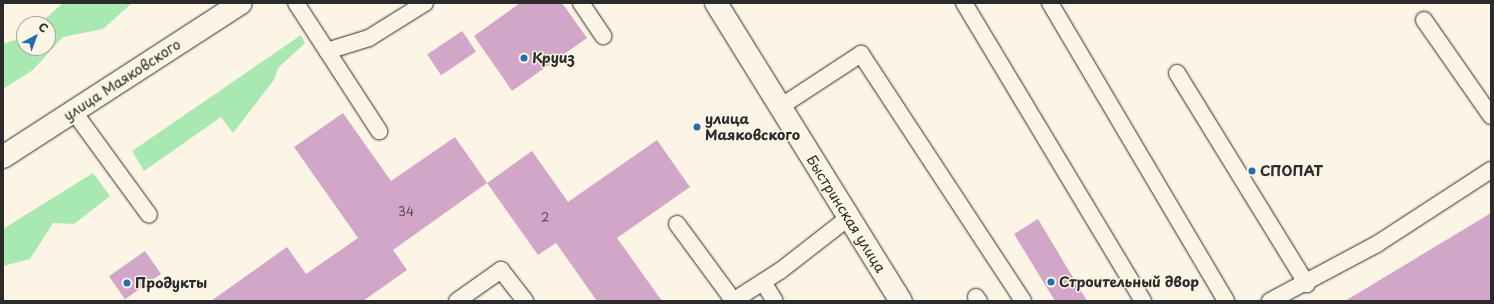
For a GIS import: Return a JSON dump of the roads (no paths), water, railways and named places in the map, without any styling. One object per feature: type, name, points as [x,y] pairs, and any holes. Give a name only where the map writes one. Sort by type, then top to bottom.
[{"type":"main road","name":"улица Маяковского","points":[[3,157],[242,3]]},
{"type":"main road","name":"Быстринская улица","points":[[716,3],[848,218],[901,301]]},
{"type":"lane","points":[[296,3],[378,131]]},
{"type":"lane","points":[[327,51],[369,38],[425,3]]},
{"type":"lane","points":[[581,3],[604,36]]},
{"type":"lane","points":[[964,3],[1143,301]]},
{"type":"lane","points":[[1050,3],[1226,301]]},
{"type":"lane","points":[[1424,20],[1491,116]]},
{"type":"lane","points":[[780,107],[861,54],[1023,301]]},
{"type":"lane","points":[[1177,73],[1307,284]]},
{"type":"lane","points":[[74,112],[149,216]]},
{"type":"lane","points":[[1270,301],[1307,284],[1377,244],[1491,170]]},
{"type":"lane","points":[[678,224],[733,301],[763,282],[848,218]]},
{"type":"lane","points":[[457,301],[501,270],[524,301]]},
{"type":"lane","points":[[763,282],[775,301]]},
{"type":"place","name":"Круиз","points":[[524,58]]},
{"type":"place","name":"улица Маяковского","points":[[697,127]]},
{"type":"place","name":"СПОПАТ","points":[[1252,171]]},
{"type":"place","name":"Строительный двор","points":[[1051,282]]},
{"type":"place","name":"Продукты","points":[[127,283]]}]
